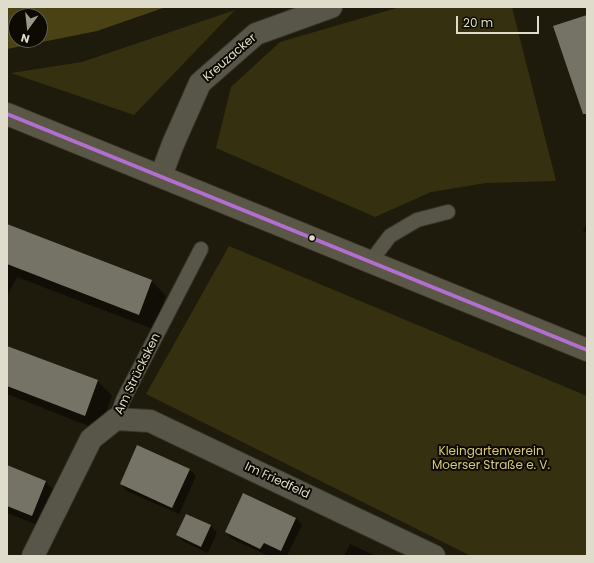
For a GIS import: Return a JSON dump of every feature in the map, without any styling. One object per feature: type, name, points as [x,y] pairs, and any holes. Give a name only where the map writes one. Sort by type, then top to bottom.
[{"type":"main road","points":[[7,114],[587,350]]},
{"type":"street","name":"Kreuzacker","points":[[161,176],[173,144],[200,83],[256,34],[331,7]]},
{"type":"street","name":"Am Strücksken","points":[[33,556],[91,439],[116,418]]},
{"type":"street","name":"Im Friedfeld","points":[[116,418],[150,421],[434,556]]},
{"type":"lane","points":[[370,261],[390,236],[417,220],[448,212]]},
{"type":"lane","name":"Am Strücksken","points":[[116,418],[123,400],[201,249]]},
{"type":"green space","points":[[400,7],[512,7],[556,181],[486,183],[431,192],[375,217],[216,148],[231,87],[280,42]]},
{"type":"green space","points":[[235,10],[134,115],[11,73],[82,62]]},
{"type":"green space","name":"Kleingartenverein Moerser Straße e. V.","points":[[229,246],[587,396],[587,556],[471,556],[146,394]]},
{"type":"shaded area","points":[[7,7],[166,7],[97,31],[48,41],[48,8],[8,8],[8,48],[12,48],[7,49]]},
{"type":"building","points":[[587,15],[587,114],[583,114],[553,26]]},
{"type":"building","points":[[7,224],[152,280],[139,315],[7,264]]},
{"type":"building","points":[[7,346],[98,380],[85,416],[7,386]]},
{"type":"building","points":[[137,445],[190,469],[172,508],[120,484]]},
{"type":"building","points":[[7,465],[46,481],[32,516],[7,506]]},
{"type":"building","points":[[243,493],[296,518],[281,551],[264,543],[260,549],[225,532]]},
{"type":"building","points":[[186,514],[211,525],[201,547],[176,535]]},
{"type":"transit line","points":[[7,114],[587,350]]}]
